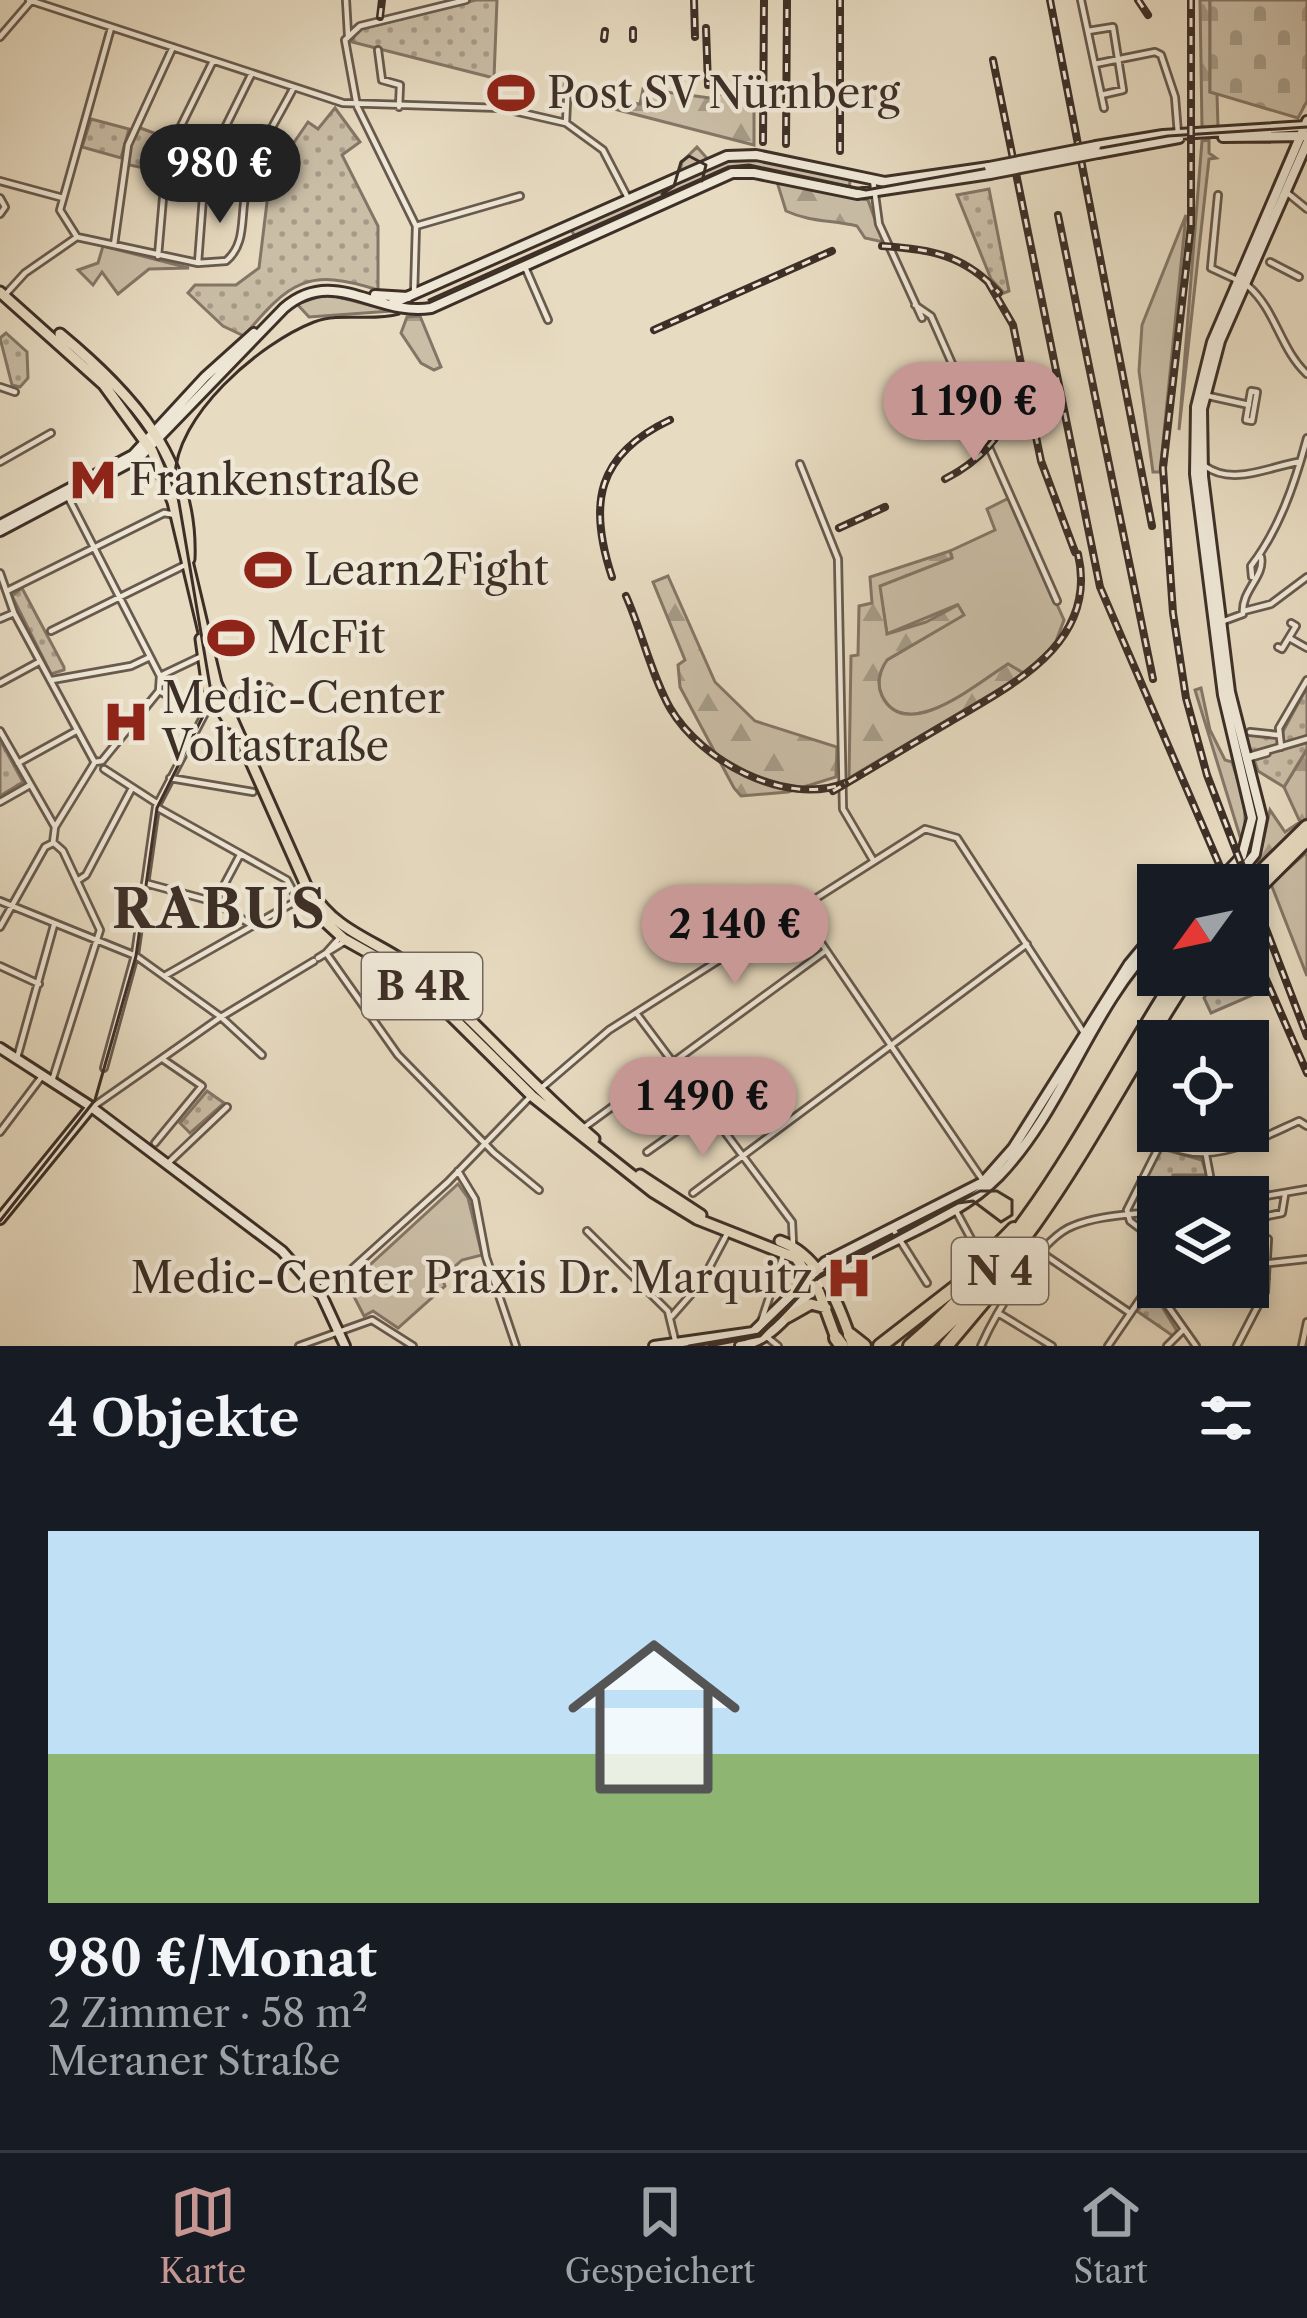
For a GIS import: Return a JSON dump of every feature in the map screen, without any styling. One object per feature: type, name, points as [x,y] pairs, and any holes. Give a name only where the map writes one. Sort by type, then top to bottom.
[{"type":"highway","points":[[1269,864],[1307,827]]},
{"type":"highway","points":[[1269,877],[1307,839]]},
{"type":"highway","name":"N 4","points":[[910,1346],[984,1276],[1061,1184],[1166,996]]},
{"type":"highway","name":"N 4","points":[[924,1346],[998,1274],[1061,1184],[1176,996]]},
{"type":"highway","points":[[885,1344],[978,1268],[1061,1184]]},
{"type":"highway","points":[[946,1346],[1015,1268],[1061,1184]]},
{"type":"highway","points":[[843,1343],[864,1346]]},
{"type":"main road","points":[[157,434],[299,297],[338,289],[422,309],[741,172],[845,194],[874,193],[1178,136],[1305,132]]},
{"type":"main road","points":[[1178,136],[1281,139],[1305,132]]},
{"type":"main road","points":[[1248,864],[1262,834],[1259,802],[1225,704],[1193,445],[1203,369],[1305,132]]},
{"type":"main road","points":[[1236,864],[1251,835],[1252,808],[1204,486],[1204,395],[1241,282],[1265,259],[1305,132]]},
{"type":"main road","points":[[1281,139],[1292,156]]},
{"type":"main road","points":[[388,304],[735,154],[873,180],[915,181],[990,171]]},
{"type":"main road","points":[[629,200],[636,217]]},
{"type":"main road","points":[[567,229],[574,245]]},
{"type":"main road","points":[[0,528],[127,466],[205,376],[299,291],[335,284],[385,297],[415,295]]},
{"type":"main road","name":"B 4R","points":[[3,291],[112,378],[157,434],[180,485],[187,564]]},
{"type":"main road","name":"B 4R","points":[[3,291],[104,385],[148,444],[176,515],[217,697],[310,902],[345,936],[412,976],[535,1093],[664,1200],[729,1232],[787,1250]]},
{"type":"main road","points":[[415,295],[422,309]]},
{"type":"main road","points":[[0,528],[148,444]]},
{"type":"main road","points":[[1088,1037],[1137,954]]},
{"type":"main road","points":[[654,1346],[742,1336],[761,1325],[813,1271],[954,1208],[985,1184],[1137,964]]},
{"type":"main road","points":[[0,1048],[91,1107],[271,1241],[322,1296],[345,1346]]},
{"type":"main road","name":"B 4R","points":[[535,1093],[705,1217],[787,1250],[813,1271],[843,1343]]},
{"type":"main road","points":[[0,1218],[91,1107]]},
{"type":"main road","points":[[740,1346],[767,1337],[820,1283],[896,1233],[985,1184]]},
{"type":"main road","name":"B 4R","points":[[820,1283],[843,1343]]},
{"type":"main road","points":[[788,1316],[811,1304],[826,1308]]},
{"type":"street","points":[[0,37],[30,0],[357,106],[501,108],[566,123],[603,150],[629,200]]},
{"type":"street","points":[[346,0],[357,106],[416,226],[415,295]]},
{"type":"street","points":[[348,34],[360,26],[466,0]]},
{"type":"street","points":[[1081,0],[1104,107]]},
{"type":"street","points":[[1088,32],[1113,27],[1123,91],[1101,95]]},
{"type":"street","points":[[111,28],[60,212],[77,238],[198,263],[218,264],[237,251],[251,172],[294,87]]},
{"type":"street","points":[[113,245],[128,145],[173,47]]},
{"type":"street","points":[[378,50],[382,80],[400,86],[399,107]]},
{"type":"street","points":[[1094,64],[1161,56],[1174,98],[1178,136]]},
{"type":"street","points":[[176,138],[213,61]]},
{"type":"street","points":[[214,150],[252,73]]},
{"type":"street","points":[[566,123],[568,80]]},
{"type":"street","points":[[158,256],[165,175]]},
{"type":"street","points":[[873,180],[880,224],[922,318]]},
{"type":"street","points":[[0,182],[63,198]]},
{"type":"street","points":[[198,263],[204,184]]},
{"type":"street","points":[[1285,191],[1307,209]]},
{"type":"street","points":[[1218,195],[1210,268],[1241,282],[1265,304],[1288,352],[1307,374]]},
{"type":"street","points":[[416,226],[520,196]]},
{"type":"street","points":[[0,198],[5,207],[0,214]]},
{"type":"street","points":[[3,291],[77,238]]},
{"type":"street","points":[[1265,259],[1299,277]]},
{"type":"street","points":[[525,267],[548,320]]},
{"type":"street","points":[[915,305],[931,316],[1057,601]]},
{"type":"street","points":[[0,387],[15,392]]},
{"type":"street","points":[[1204,395],[1249,405]]},
{"type":"street","points":[[0,462],[51,433]]},
{"type":"street","points":[[1244,611],[1244,598],[1252,577],[1259,574],[1261,557],[1307,438]]},
{"type":"street","points":[[1202,462],[1216,474],[1255,473],[1299,461]]},
{"type":"street","points":[[800,464],[840,573],[843,809],[873,860]]},
{"type":"street","points":[[1204,486],[1216,474]]},
{"type":"street","points":[[0,1132],[48,1078],[100,930],[53,843],[55,827],[94,770],[159,691],[160,676],[68,496]]},
{"type":"street","points":[[8,590],[167,512],[176,515]]},
{"type":"street","points":[[51,631],[187,564]]},
{"type":"street","points":[[0,573],[39,662],[100,764],[131,790],[287,880],[298,900],[166,975]]},
{"type":"street","points":[[1221,622],[1271,604],[1307,577]]},
{"type":"street","points":[[0,619],[14,613]]},
{"type":"street","points":[[1278,647],[1282,650],[1289,638],[1295,626],[1291,623]]},
{"type":"street","points":[[1289,638],[1307,648]]},
{"type":"street","points":[[51,680],[150,657]]},
{"type":"street","points":[[160,676],[206,657]]},
{"type":"street","points":[[0,683],[39,662]]},
{"type":"street","points":[[1280,747],[1278,735],[1307,680]]},
{"type":"street","points":[[104,1068],[135,956],[157,806],[217,697],[269,686]]},
{"type":"street","points":[[159,691],[196,710]]},
{"type":"street","points":[[18,763],[77,730]]},
{"type":"street","points":[[0,731],[55,827]]},
{"type":"street","points":[[1250,732],[1278,735]]},
{"type":"street","points":[[1242,760],[1307,739]]},
{"type":"street","points":[[170,778],[253,792]]},
{"type":"street","points":[[0,802],[30,784]]},
{"type":"street","points":[[77,881],[86,875],[131,790]]},
{"type":"street","points":[[322,1296],[458,1172],[535,1093],[636,1013],[926,829],[957,838],[1088,1037]]},
{"type":"street","points":[[0,926],[45,848],[53,843]]},
{"type":"street","points":[[215,902],[239,854]]},
{"type":"street","points":[[145,883],[215,902],[250,924]]},
{"type":"street","points":[[0,901],[135,956],[221,1017],[262,1054]]},
{"type":"street","points":[[797,909],[985,1184]]},
{"type":"street","points":[[17,1058],[54,926]]},
{"type":"street","points":[[91,1107],[345,936]]},
{"type":"street","points":[[694,1193],[1027,944]]},
{"type":"street","points":[[582,1129],[670,1059],[826,950]]},
{"type":"street","points":[[326,953],[378,1031],[485,1144],[539,1190]]},
{"type":"street","points":[[0,966],[39,984]]},
{"type":"street","points":[[636,1013],[792,1222],[761,1325]]},
{"type":"street","points":[[155,1143],[202,1087],[163,1059]]},
{"type":"street","points":[[169,1165],[226,1106]]},
{"type":"street","points":[[647,1152],[708,1109]]},
{"type":"street","points":[[1269,1135],[1304,1123]]},
{"type":"street","points":[[1128,1215],[1129,1204],[1157,1152]]},
{"type":"street","points":[[1179,1152],[1213,1152]]},
{"type":"street","points":[[1206,1154],[1210,1176]]},
{"type":"street","points":[[458,1172],[475,1198],[486,1257],[516,1346]]},
{"type":"street","points":[[1269,1195],[1307,1189]]},
{"type":"street","points":[[1269,1218],[1285,1210],[1285,1193]]},
{"type":"street","points":[[954,1208],[976,1248]]},
{"type":"street","points":[[980,1346],[1042,1253],[1067,1228],[1137,1214]]},
{"type":"street","points":[[1128,1215],[1137,1223]]},
{"type":"street","points":[[587,1231],[672,1316],[676,1344]]},
{"type":"street","points":[[672,1316],[701,1283],[729,1232]]},
{"type":"street","points":[[896,1233],[927,1283]]},
{"type":"street","points":[[1042,1253],[1130,1313]]},
{"type":"street","points":[[1269,1254],[1269,1271]]},
{"type":"street","points":[[1270,1263],[1307,1259]]},
{"type":"street","points":[[768,1300],[784,1302]]},
{"type":"street","points":[[1108,1346],[1137,1305]]},
{"type":"street","points":[[1169,1308],[1196,1346]]},
{"type":"street","points":[[1237,1346],[1255,1308]]},
{"type":"street","points":[[998,1313],[1052,1346]]},
{"type":"street","points":[[298,1346],[372,1320],[412,1346]]},
{"type":"street","points":[[1301,1346],[1307,1322]]},
{"type":"street","points":[[1167,1346],[1183,1330]]},
{"type":"street","points":[[767,1337],[778,1346]]},
{"type":"green space","points":[[476,0],[497,0],[494,78],[352,42],[357,30]]},
{"type":"green space","points":[[1200,0],[1210,0],[1210,92],[1217,94],[1218,128],[1202,128]]},
{"type":"green space","points":[[1210,0],[1307,0],[1307,101],[1298,118],[1210,92]]},
{"type":"green space","points":[[754,84],[754,145],[591,103],[591,98],[640,104],[643,89],[710,98]]},
{"type":"green space","points":[[335,108],[360,142],[342,155],[378,226],[378,290],[334,280],[302,284],[274,303],[244,336],[223,326],[188,293],[195,285],[236,285],[259,268],[268,194],[250,189],[255,171],[271,176],[308,122],[318,129]]},
{"type":"green space","points":[[91,119],[129,129],[121,158],[82,147]]},
{"type":"green space","points":[[135,126],[248,168],[243,188],[125,164]]},
{"type":"green space","points":[[1209,140],[1209,153],[1216,158],[1209,159],[1179,430],[1202,141]]},
{"type":"green space","points":[[697,147],[712,164],[739,156],[851,176],[849,187],[745,170],[577,241],[571,229],[678,179],[682,162]]},
{"type":"green space","points":[[777,182],[868,200],[883,242],[865,238],[857,226],[786,211]]},
{"type":"green space","points":[[989,189],[1009,291],[1004,293],[991,279],[957,195]]},
{"type":"green space","points":[[1186,215],[1160,472],[1153,472],[1139,371],[1142,325]]},
{"type":"green space","points":[[103,246],[189,268],[149,269],[118,294],[102,272],[93,285],[78,270],[98,263]]},
{"type":"green space","points":[[327,294],[392,311],[309,317],[297,304]]},
{"type":"green space","points":[[420,316],[441,367],[434,370],[421,363],[401,333],[407,317]]},
{"type":"green space","points":[[6,333],[27,352],[28,378],[20,387],[12,385],[0,338]]},
{"type":"green space","points":[[1009,498],[1064,620],[1055,644],[1025,674],[1008,664],[943,705],[908,714],[893,709],[879,687],[887,660],[963,615],[957,605],[887,634],[879,586],[952,557],[950,551],[995,530],[987,509]]},
{"type":"green space","points":[[950,551],[952,558],[880,586],[887,634],[926,622],[958,605],[964,615],[887,660],[880,677],[882,696],[893,709],[925,712],[962,695],[1008,664],[1025,674],[849,778],[851,656],[858,655],[859,606],[872,603],[870,577]]},
{"type":"green space","points":[[668,576],[715,682],[755,721],[837,747],[836,777],[788,792],[741,796],[734,788],[680,687],[678,665],[685,660],[653,582]]},
{"type":"green space","points":[[22,588],[64,670],[51,674],[12,596]]},
{"type":"green space","points":[[1307,687],[1307,749],[1284,787],[1258,771],[1245,734],[1280,737]]},
{"type":"green space","points":[[1201,688],[1210,730],[1225,760],[1232,762],[1241,792],[1245,812],[1242,843],[1195,690]]},
{"type":"green space","points":[[0,740],[23,782],[0,796]]},
{"type":"green space","points":[[1307,749],[1307,818],[1258,864],[1270,810],[1285,832],[1300,822],[1284,787]]},
{"type":"green space","points":[[1307,852],[1307,976],[1271,884]]},
{"type":"green space","points":[[1205,996],[1250,996],[1211,1013]]},
{"type":"green space","points":[[207,1091],[224,1103],[190,1133],[180,1123]]},
{"type":"green space","points":[[1160,1152],[1202,1160],[1207,1175],[1173,1175],[1147,1176]]},
{"type":"green space","points":[[458,1184],[468,1198],[482,1255],[462,1260],[442,1278],[445,1286],[398,1328],[373,1311],[364,1316],[348,1285]]},
{"type":"green space","points":[[1163,1308],[1177,1331],[1173,1336],[1137,1311]]},
{"type":"tram line","points":[[429,300],[728,167],[749,165],[866,190],[1168,136],[1307,127]]},
{"type":"tram line","points":[[662,194],[674,186],[681,162],[689,156],[706,165],[702,181]]},
{"type":"tram line","points":[[0,1221],[95,1100],[136,956],[157,808],[212,698],[175,479],[178,455],[204,407],[224,385],[292,332],[324,319],[399,314]]},
{"type":"tram line","points":[[689,1346],[759,1334],[821,1274],[980,1191],[997,1191],[1012,1200],[1012,1215],[1001,1222],[973,1201],[958,1203],[813,1281],[760,1336],[709,1346]]},
{"type":"railway","points":[[380,17],[382,0]]},
{"type":"railway","points":[[694,0],[695,37]]},
{"type":"railway","points":[[763,142],[764,0]]},
{"type":"railway","points":[[786,144],[787,0]]},
{"type":"railway","points":[[840,0],[840,151]]},
{"type":"railway","points":[[1050,0],[1152,526]]},
{"type":"railway","points":[[1138,0],[1148,15]]},
{"type":"railway","points":[[1191,0],[1191,225],[1163,468],[1173,613],[1186,698],[1207,775],[1307,1036]]},
{"type":"railway","points":[[706,28],[708,85]]},
{"type":"railway","points":[[633,30],[633,39]]},
{"type":"railway","points":[[604,39],[605,31]]},
{"type":"railway","points":[[993,60],[1100,587],[1219,864]]},
{"type":"railway","points":[[1058,215],[1153,679]]},
{"type":"railway","points":[[882,246],[946,256],[973,270],[999,293]]},
{"type":"railway","points":[[654,330],[832,251]]},
{"type":"railway","points":[[988,282],[1013,325],[1041,461],[1075,552]]},
{"type":"railway","points":[[945,479],[974,460],[996,437],[1011,410],[1020,377]]},
{"type":"railway","points":[[612,577],[601,527],[604,484],[626,449],[670,420]]},
{"type":"railway","points":[[839,528],[885,507]]},
{"type":"railway","points":[[833,791],[996,694],[1044,659],[1075,614],[1081,586],[1078,554]]},
{"type":"railway","points":[[626,596],[663,695],[702,745],[723,761],[772,784],[822,789],[845,783]]},
{"type":"railway","points":[[1269,986],[1307,1073]]},
{"type":"place","name":"Post SV Nürnberg","points":[[511,93]]},
{"type":"place","name":"Frankenstraße","points":[[93,480]]},
{"type":"place","name":"Learn2Fight","points":[[268,570]]},
{"type":"place","name":"McFit","points":[[231,638]]},
{"type":"place","name":"Medic-Center Voltastraße","points":[[126,722]]},
{"type":"place","name":"Medic-Center Praxis Dr. Marquitz","points":[[849,1278]]},
{"type":"district","name":"RABUS","points":[[220,909]]}]
